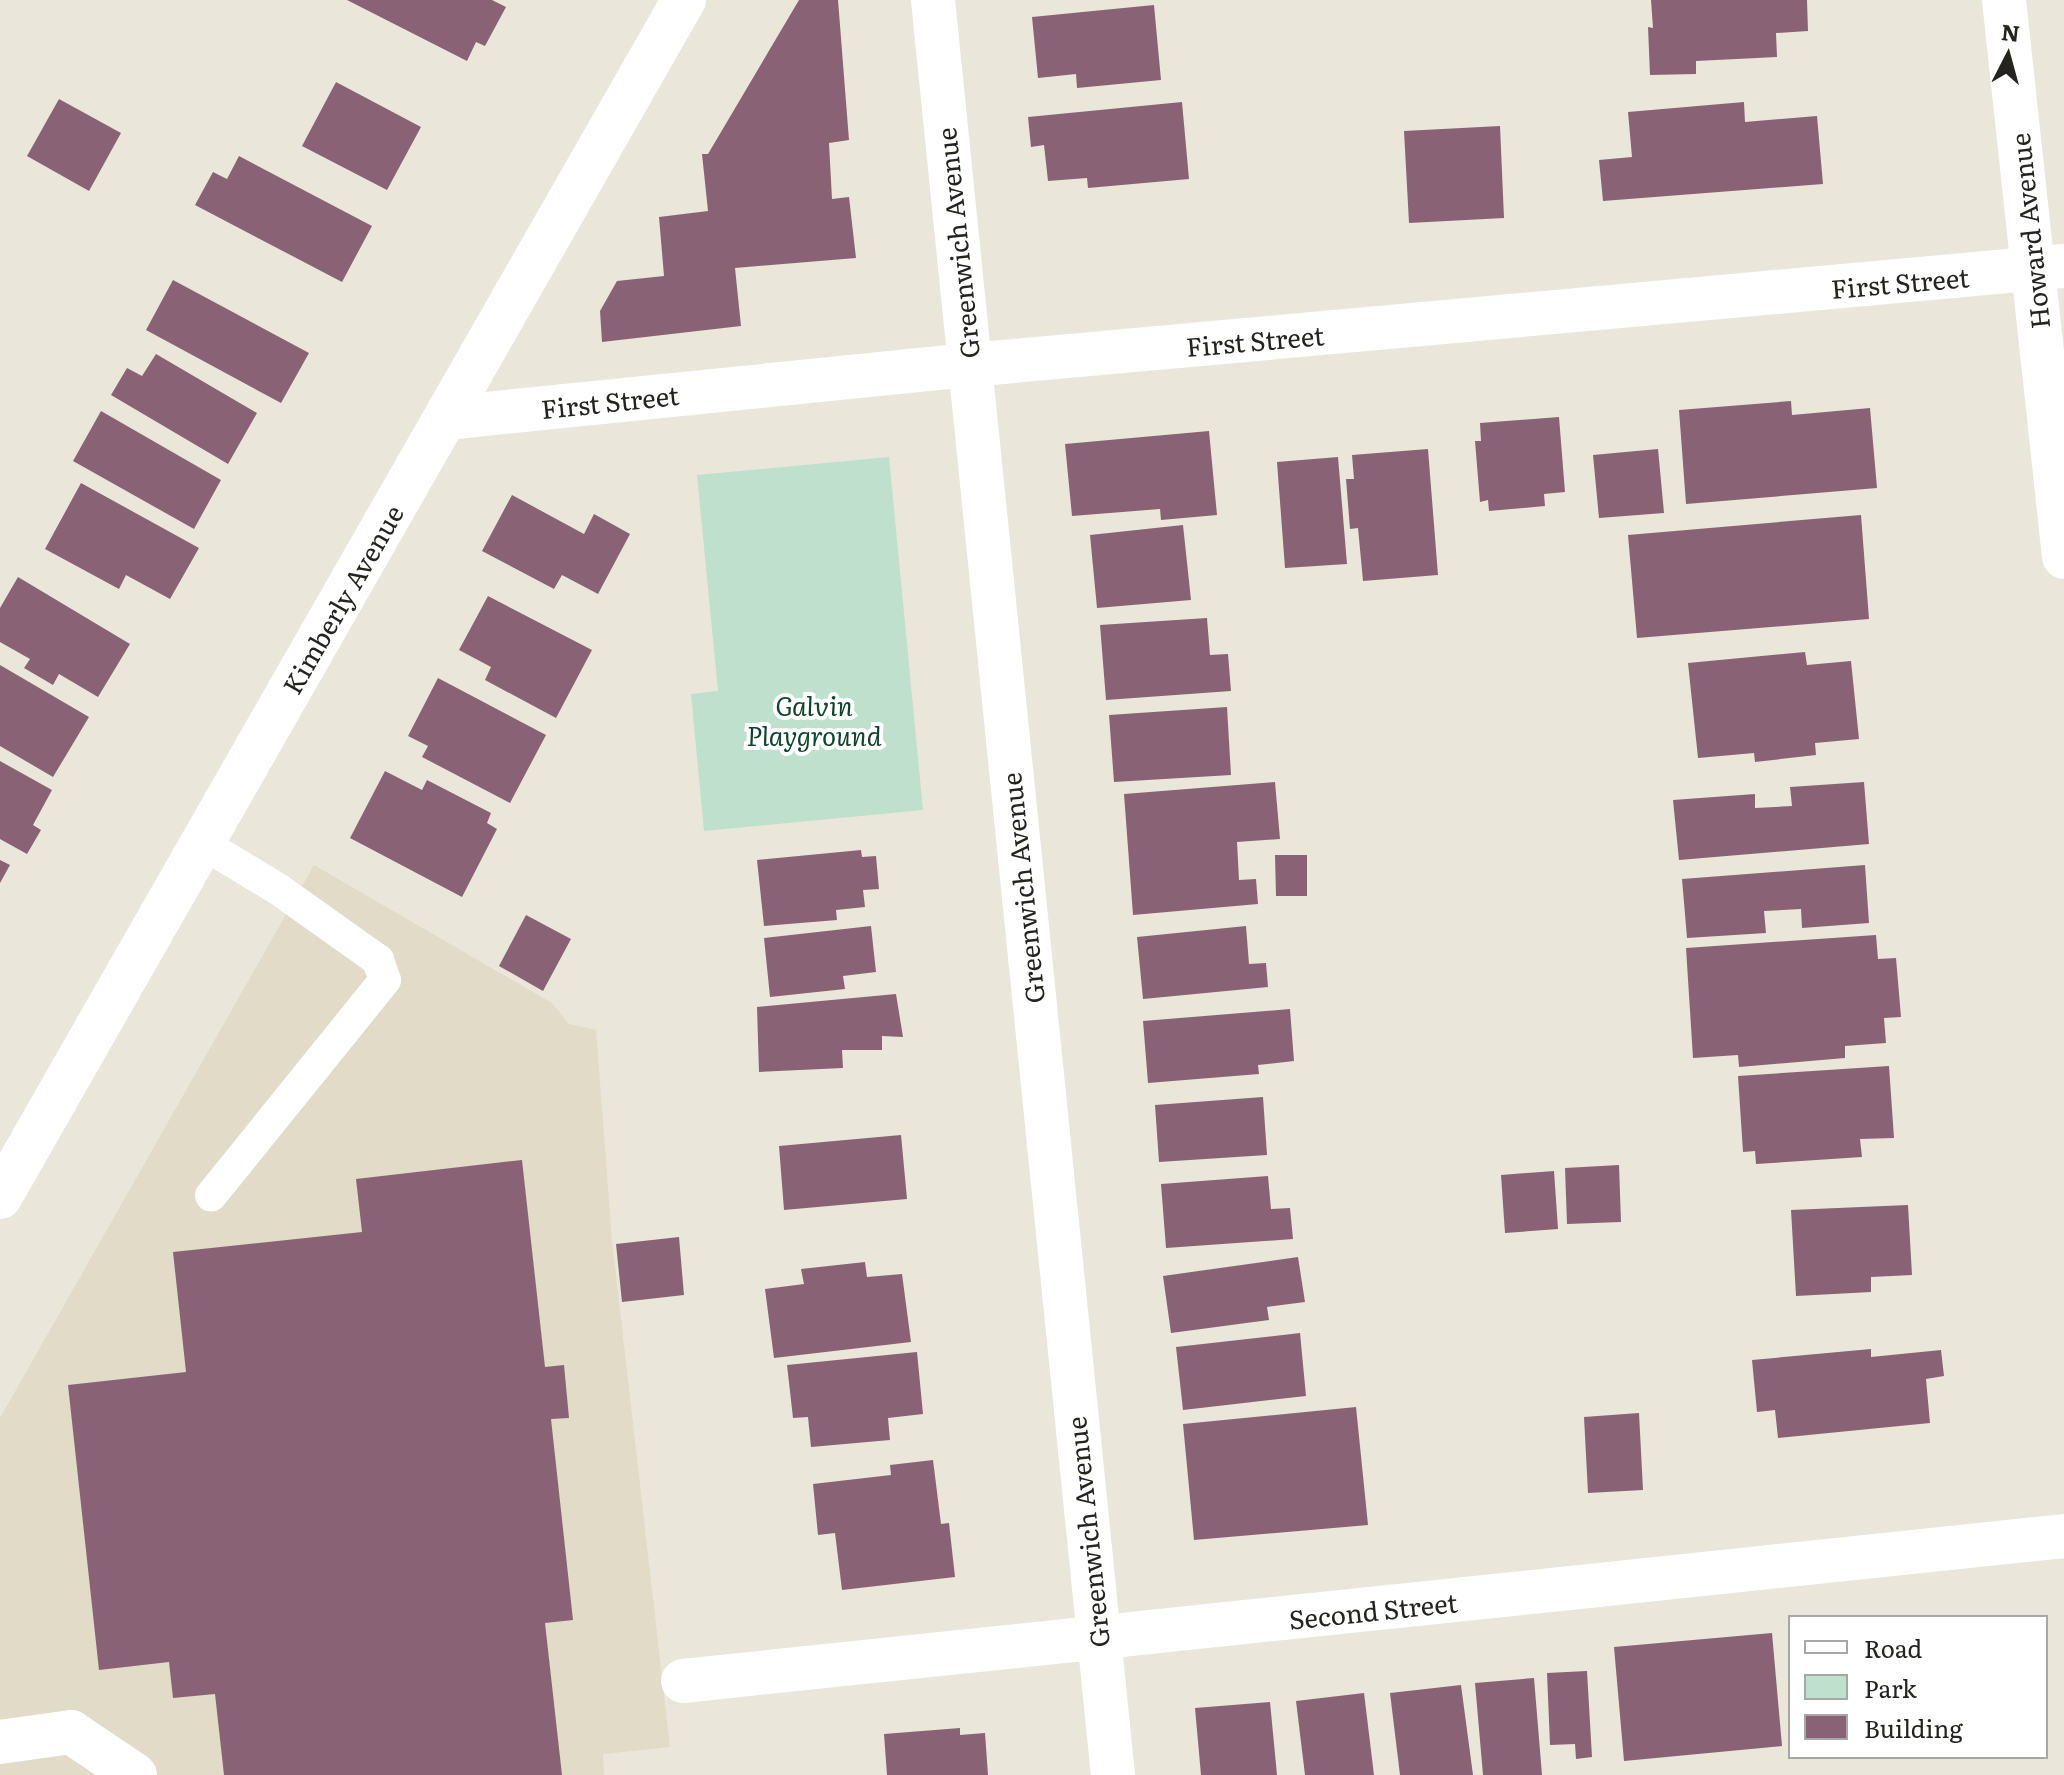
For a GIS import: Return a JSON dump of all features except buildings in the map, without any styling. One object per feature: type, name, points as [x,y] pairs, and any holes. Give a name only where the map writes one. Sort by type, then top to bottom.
[{"type":"street","name":"Kimberly Avenue","points":[[0,1197],[684,0]]},
{"type":"street","name":"Greenwich Avenue","points":[[933,0],[1113,1775]]},
{"type":"street","name":"Howard Avenue","points":[[2004,0],[2049,268],[2064,557]]},
{"type":"street","name":"First Street","points":[[446,418],[969,365],[2049,268]]},
{"type":"street","name":"Second Street","points":[[683,1681],[2064,1536]]},
{"type":"street","points":[[0,1742],[71,1732],[135,1775]]},
{"type":"lane","points":[[202,843],[278,889],[378,960],[385,980],[211,1196]]},
{"type":"shaded area","points":[[314,865],[552,1003],[569,1024],[596,1030],[612,1240],[670,1747],[603,1754],[604,1775],[0,1775],[0,1418]]},
{"type":"green space","name":"Galvin Playground","points":[[889,457],[923,810],[704,831],[691,694],[718,691],[697,475]]}]
